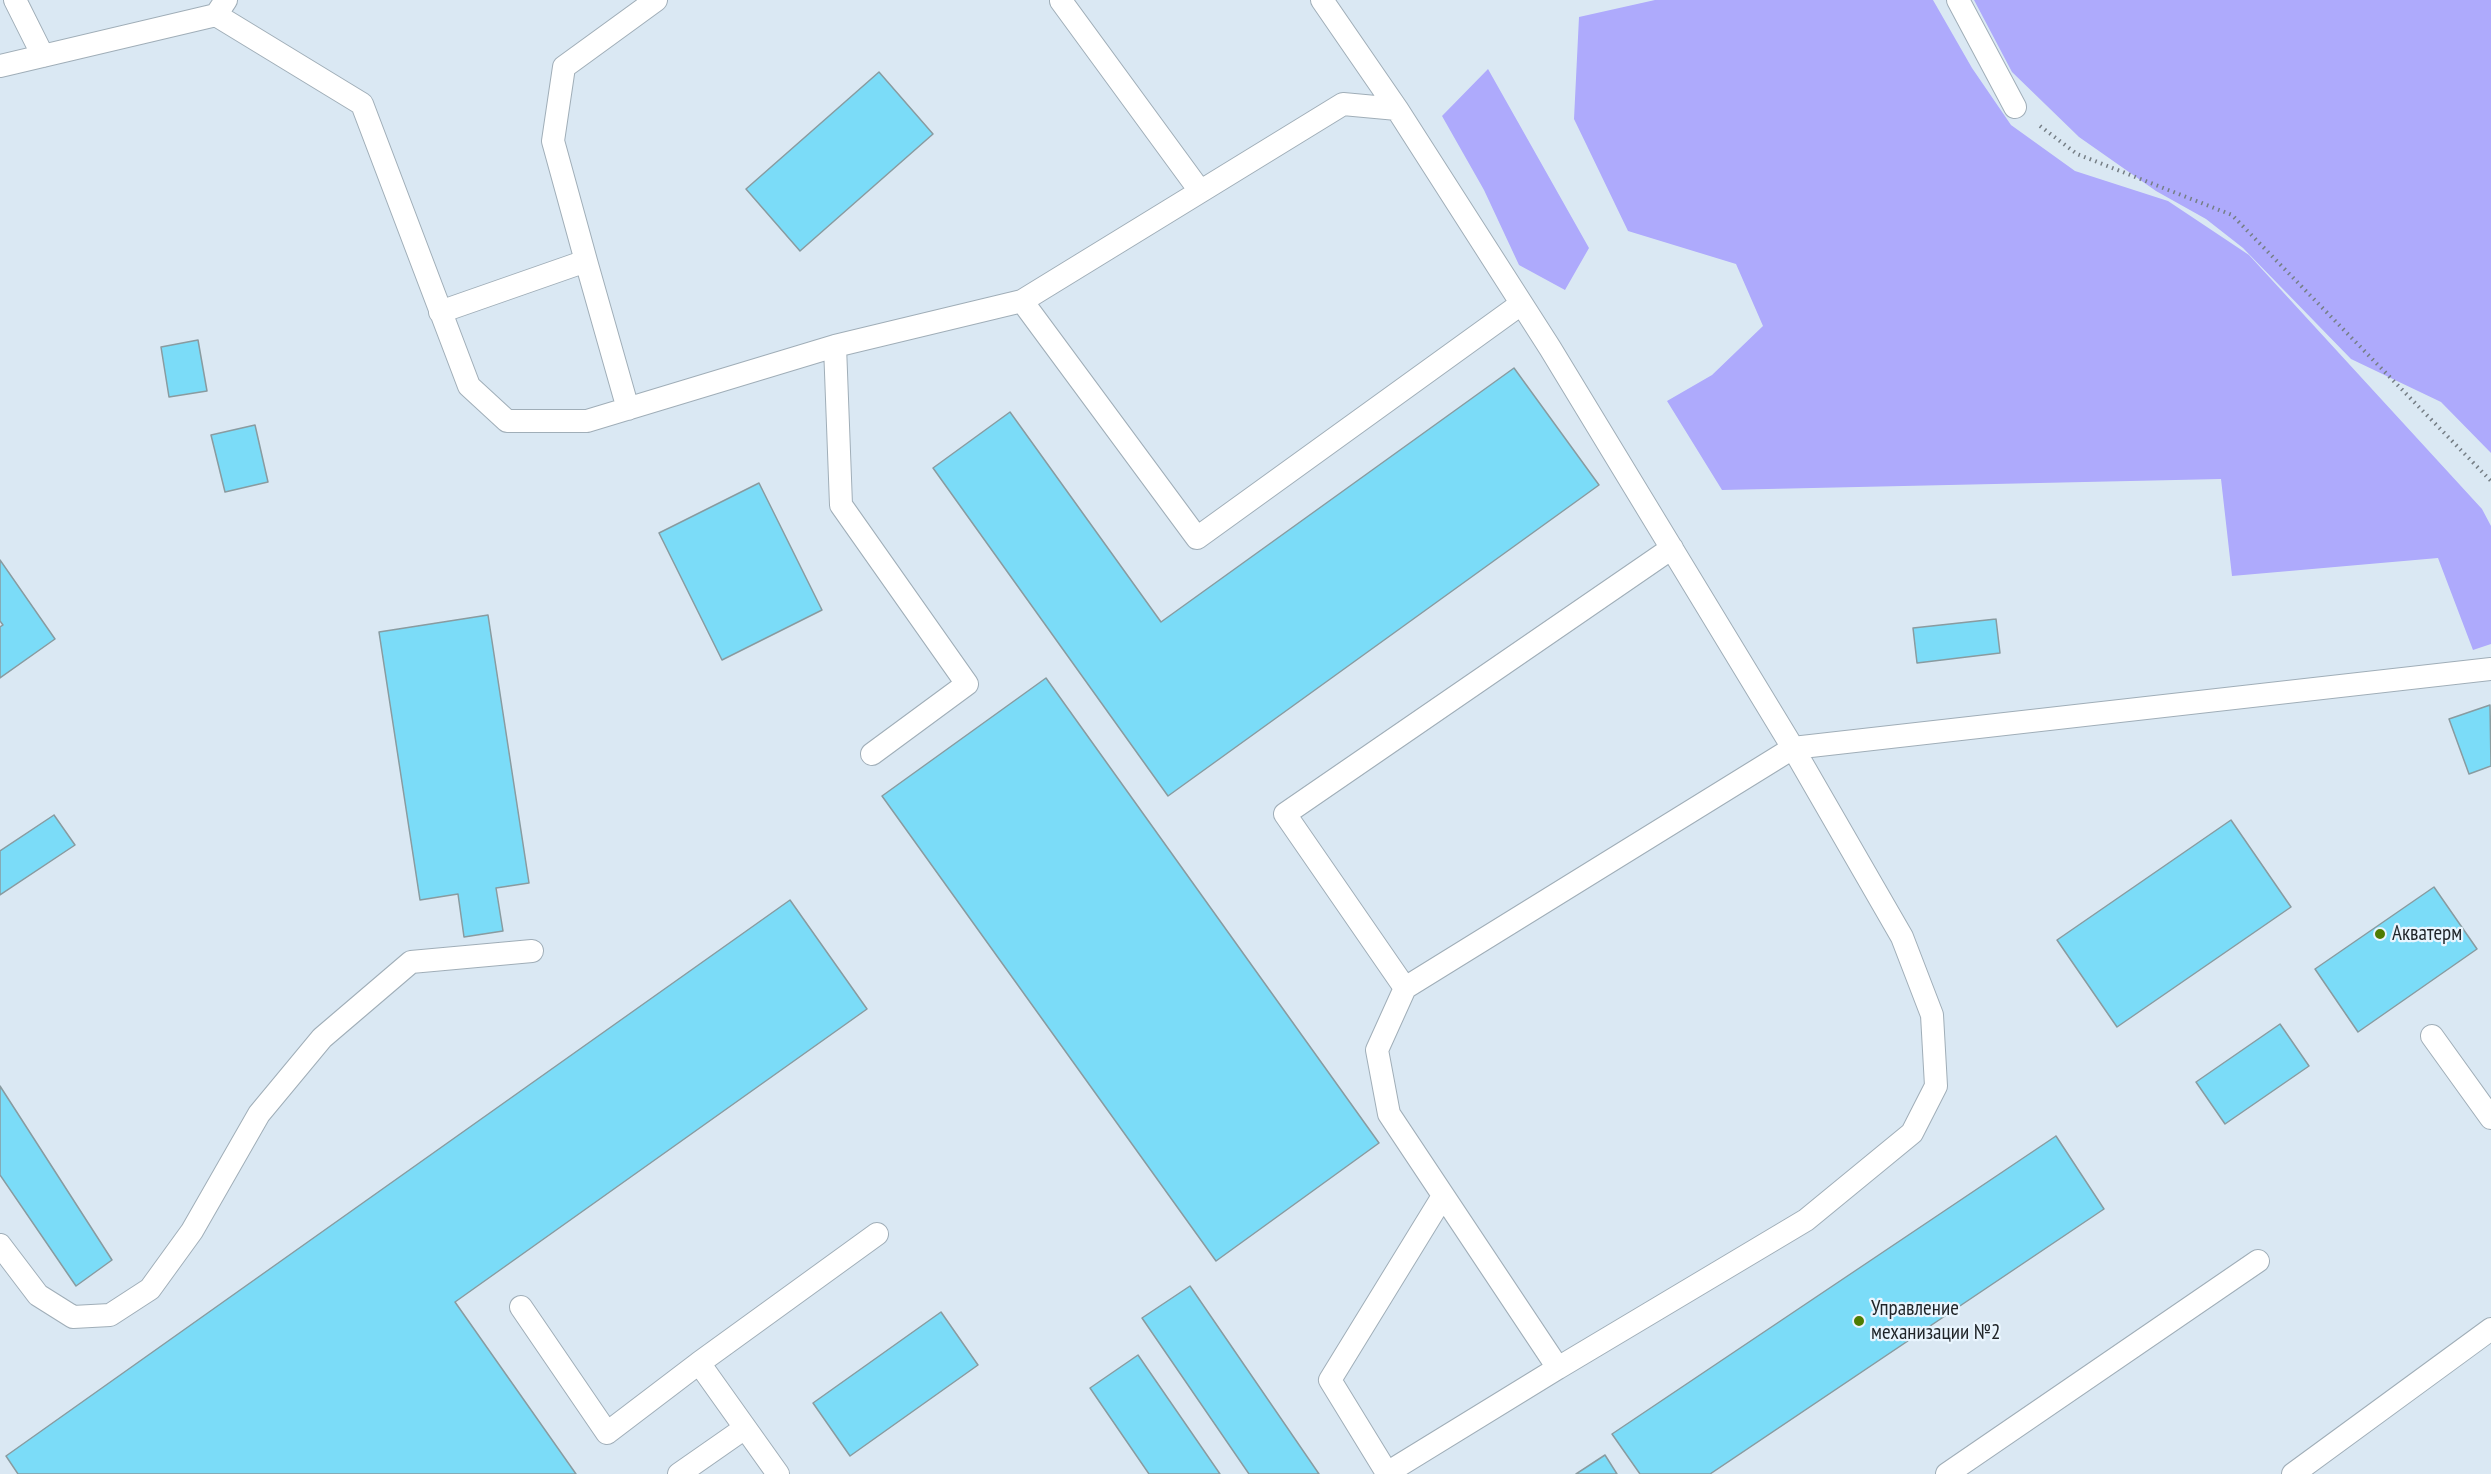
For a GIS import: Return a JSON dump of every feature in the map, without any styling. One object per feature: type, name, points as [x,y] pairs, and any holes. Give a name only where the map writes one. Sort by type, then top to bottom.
[{"type":"lane","points":[[15,0],[42,56]]},
{"type":"lane","points":[[628,409],[553,141],[564,67],[656,0]]},
{"type":"lane","points":[[1063,0],[1061,1],[1200,191]]},
{"type":"lane","points":[[1322,0],[1397,109],[1521,304],[1793,748],[1902,937],[1932,1016],[1936,1086],[1912,1133],[1806,1220],[1387,1473],[1330,1380],[1443,1196]]},
{"type":"lane","points":[[1958,0],[2015,107]]},
{"type":"lane","points":[[0,66],[221,8],[362,104],[469,386],[507,422],[587,422],[835,345],[1022,301],[1343,104],[1397,109]]},
{"type":"lane","points":[[440,312],[586,261]]},
{"type":"lane","points":[[1022,301],[1197,538],[1521,304]]},
{"type":"lane","points":[[835,345],[842,505],[967,684],[872,754]]},
{"type":"lane","points":[[1405,988],[1285,814],[1672,548]]},
{"type":"lane","points":[[1558,1368],[1389,1114],[1377,1050],[1405,988],[1793,748],[2491,669]]},
{"type":"lane","points":[[0,1245],[38,1295],[73,1317],[110,1315],[150,1288],[192,1231],[259,1114],[322,1038],[340,1022],[411,962],[532,951]]},
{"type":"lane","points":[[2432,1036],[2491,1118]]},
{"type":"lane","points":[[521,1307],[607,1433],[699,1363],[878,1234]]},
{"type":"lane","points":[[1947,1474],[2258,1261]]},
{"type":"lane","points":[[2293,1474],[2491,1329]]},
{"type":"lane","points":[[699,1363],[778,1474]]},
{"type":"lane","points":[[679,1474],[746,1428]]},
{"type":"path","points":[[2015,107],[2077,154],[2232,215],[2491,481]]},
{"type":"shaded area","points":[[1655,0],[1933,0],[1972,68],[2011,125],[2075,171],[2168,201],[2249,255],[2482,509],[2491,526],[2491,644],[2473,650],[2438,558],[2232,576],[2221,479],[1722,490],[1667,401],[1712,375],[1763,326],[1736,264],[1628,231],[1574,119],[1579,17]]},
{"type":"shaded area","points":[[1974,0],[2491,0],[2491,453],[2441,402],[2351,359],[2243,248],[2206,219],[2156,191],[2079,137],[2012,72]]},
{"type":"shaded area","points":[[1488,69],[1589,248],[1565,290],[1519,265],[1484,190],[1442,116]]},
{"type":"building","points":[[879,72],[933,134],[800,251],[746,189]]},
{"type":"building","points":[[198,340],[207,391],[169,397],[161,347]]},
{"type":"building","points":[[1514,368],[1599,485],[1168,796],[933,468],[1010,412],[1161,622]]},
{"type":"building","points":[[255,425],[268,482],[225,492],[211,435]]},
{"type":"building","points":[[759,483],[822,610],[722,660],[659,533]]},
{"type":"building","points":[[0,560],[55,639],[0,678],[0,627],[3,625],[0,621]]},
{"type":"building","points":[[488,615],[529,883],[496,888],[503,931],[464,937],[458,894],[420,900],[379,632]]},
{"type":"building","points":[[1996,619],[2000,653],[1917,663],[1913,628]]},
{"type":"building","points":[[1046,678],[1379,1143],[1216,1261],[882,796]]},
{"type":"building","points":[[2490,705],[2491,766],[2469,774],[2449,719]]},
{"type":"building","points":[[54,815],[75,845],[0,895],[0,851]]},
{"type":"building","points":[[2231,820],[2291,907],[2117,1027],[2057,940]]},
{"type":"building","points":[[2434,887],[2477,949],[2358,1032],[2315,969]]},
{"type":"building","points":[[790,900],[867,1009],[455,1302],[576,1474],[18,1474],[6,1456]]},
{"type":"building","points":[[2280,1024],[2309,1066],[2225,1124],[2196,1082]]},
{"type":"building","points":[[0,1086],[112,1260],[76,1286],[0,1175]]},
{"type":"building","name":"Управление механизации №2","points":[[2056,1136],[2104,1209],[1710,1474],[1640,1474],[1612,1434]]},
{"type":"building","points":[[1190,1286],[1319,1474],[1249,1474],[1142,1318]]},
{"type":"building","points":[[941,1312],[978,1365],[850,1456],[813,1403]]},
{"type":"building","points":[[1138,1355],[1220,1474],[1149,1474],[1090,1388]]},
{"type":"building","points":[[1605,1455],[1617,1474],[1576,1474]]},
{"type":"place","name":"Акватерм","points":[[2380,934]]},
{"type":"place","name":"Управление механизации №2","points":[[1859,1321]]}]
